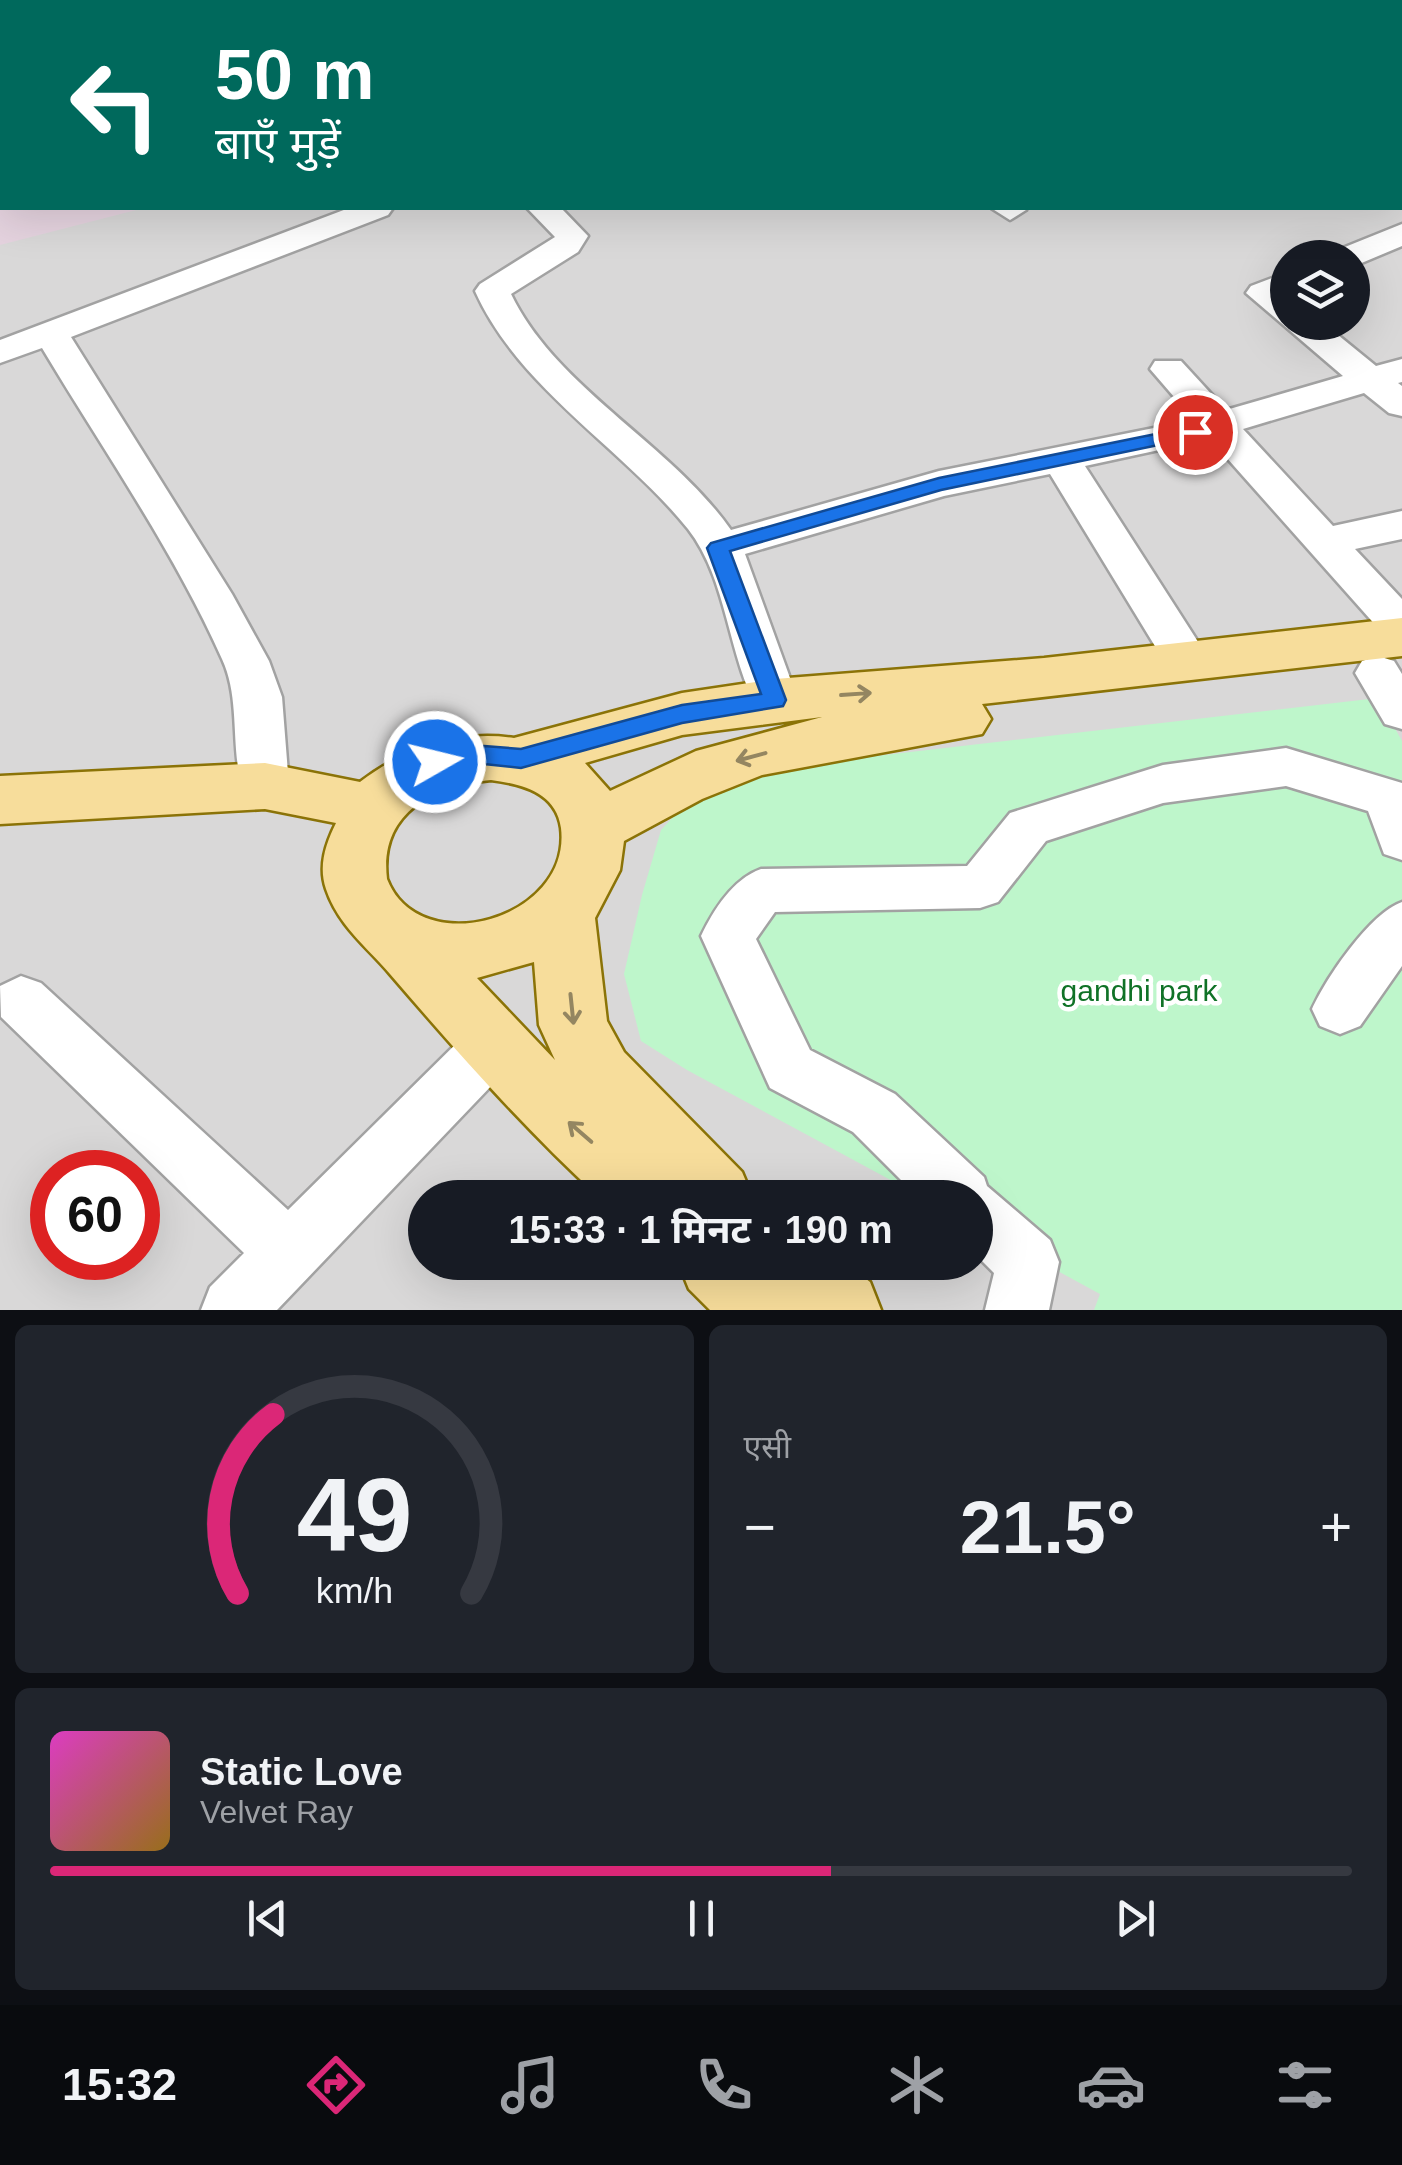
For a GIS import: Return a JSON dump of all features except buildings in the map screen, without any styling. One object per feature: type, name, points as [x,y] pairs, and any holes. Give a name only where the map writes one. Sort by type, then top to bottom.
[{"type":"main road","points":[[633,1180],[564,1118],[493,1045],[397,935],[373,916],[358,891],[353,864],[359,835],[372,810],[394,788],[435,762],[484,755],[521,758],[682,714],[775,700],[1188,662],[1397,664]]},
{"type":"main road","points":[[596,827],[674,785],[735,761],[813,742],[951,720],[1397,664]]},
{"type":"main road","points":[[397,935],[428,947],[464,951],[517,939],[562,912],[588,873],[596,827],[569,784],[521,758]]},
{"type":"main road","points":[[0,800],[265,786],[322,794],[372,810]]},
{"type":"main road","points":[[562,912],[574,1025],[599,1075],[699,1180]]},
{"type":"main road","points":[[748,1287],[842,1310]]},
{"type":"street","points":[[0,352],[53,336],[372,210]]},
{"type":"street","points":[[545,210],[572,236],[553,253],[503,281],[492,291],[495,304],[525,341],[705,523],[775,700]]},
{"type":"street","points":[[1370,248],[1402,234]]},
{"type":"street","points":[[53,336],[218,605],[246,661],[259,697],[265,786]]},
{"type":"street","points":[[1329,340],[1385,374],[1402,405]]},
{"type":"street","points":[[1168,369],[1206,428],[1324,542],[1397,664]]},
{"type":"street","points":[[718,548],[939,484],[1206,428],[1385,374]]},
{"type":"street","points":[[1061,460],[1188,662]]},
{"type":"street","points":[[1324,542],[1402,524]]},
{"type":"street","points":[[944,1180],[874,1112],[790,1069],[728,936],[761,891],[980,887],[1028,827],[1163,784],[1286,768],[1388,798],[1402,840]]},
{"type":"street","points":[[1340,1009],[1402,924]]},
{"type":"street","points":[[21,1000],[287,1251]]},
{"type":"street","points":[[232,1310],[493,1045]]},
{"type":"street","points":[[993,1228],[1028,1262],[1017,1310]]},
{"type":"shaded area","points":[[0,210],[1402,210],[1402,1310],[0,1310]]},
{"type":"shaded area","points":[[0,210],[136,210],[0,245]]},
{"type":"green space","name":"gandhi park","points":[[1378,698],[1402,741],[1402,1310],[1094,1310],[1100,1294],[993,1236],[993,1180],[891,1180],[641,1041],[624,974],[642,895],[661,830],[712,775]]},
{"type":"route","points":[[435,762],[484,755],[521,758],[682,714],[775,700],[732,574],[718,548],[939,484],[1195,432]]}]
